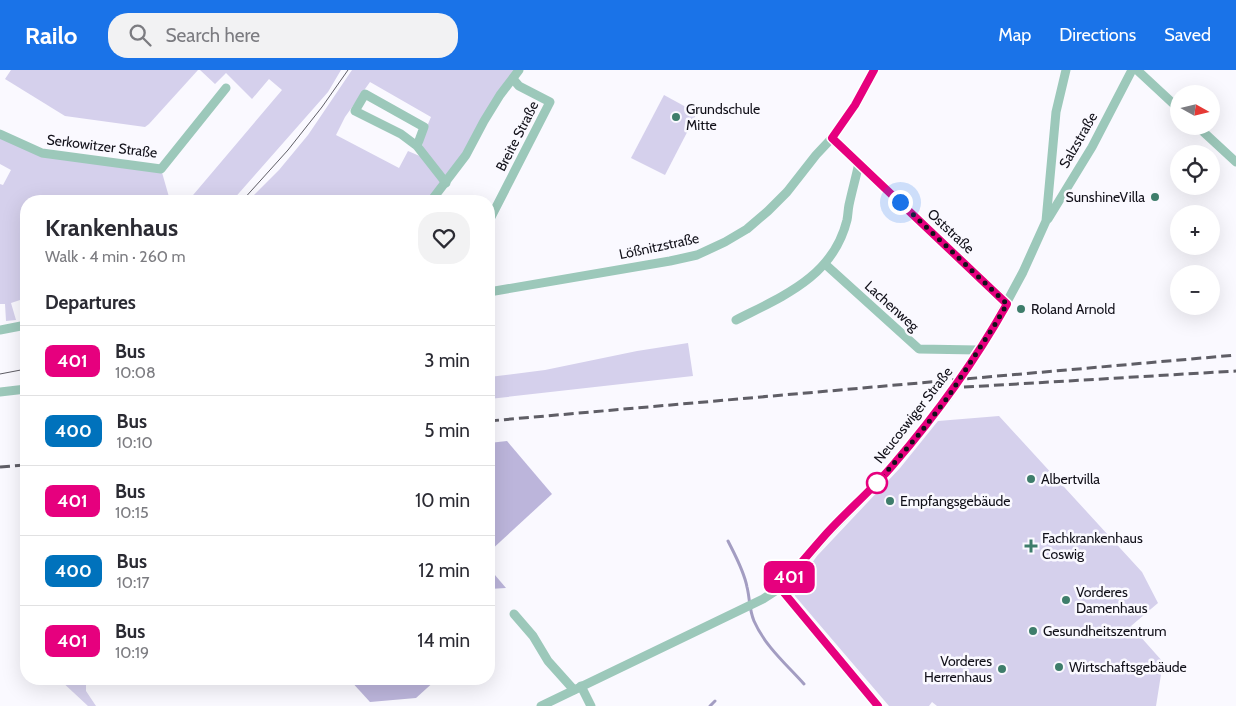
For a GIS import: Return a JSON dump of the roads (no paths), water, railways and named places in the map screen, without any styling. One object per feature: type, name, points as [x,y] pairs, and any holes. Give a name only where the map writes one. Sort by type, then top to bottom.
[{"type":"street","points":[[436,195],[466,155],[500,95],[519,70]]},
{"type":"street","name":"Lößnitzstraße","points":[[495,291],[697,255],[725,242],[747,229],[787,192],[832,138],[855,105],[874,70]]},
{"type":"street","name":"Neucoswiger Straße","points":[[541,706],[764,600],[780,588],[828,533],[892,467],[948,397],[994,326],[1007,304],[1046,222],[1056,112],[1066,70]]},
{"type":"street","name":"Salzstraße","points":[[1046,222],[1092,147],[1132,70]]},
{"type":"street","points":[[1137,70],[1170,101]]},
{"type":"street","name":"Breite Straße","points":[[495,209],[550,102],[519,86],[513,79]]},
{"type":"street","name":"Serkowitzer Straße","points":[[0,134],[42,153],[160,169],[226,88]]},
{"type":"street","points":[[417,146],[424,127],[365,94],[354,111],[401,134],[417,146],[446,183]]},
{"type":"street","points":[[1207,135],[1236,162]]},
{"type":"street","name":"Oststraße","points":[[832,138],[1007,304]]},
{"type":"street","points":[[736,320],[809,280],[825,264],[833,252],[847,221],[859,163]]},
{"type":"street","name":"Lachenweg","points":[[825,264],[919,349],[978,350]]},
{"type":"street","points":[[0,330],[20,326]]},
{"type":"street","points":[[0,392],[20,390]]},
{"type":"street","points":[[780,588],[878,706]]},
{"type":"street","points":[[514,614],[533,636],[548,661],[577,688],[591,706]]},
{"type":"waterway","points":[[728,541],[744,575],[754,621],[764,639],[804,684]]},
{"type":"waterway","points":[[710,706],[715,701]]},
{"type":"tram line","points":[[247,195],[288,150],[348,70]]},
{"type":"tram line","points":[[0,374],[20,370]]},
{"type":"railway","points":[[495,420],[1236,355]]},
{"type":"railway","points":[[949,388],[1236,371]]},
{"type":"railway","points":[[0,467],[20,465]]},
{"type":"place","name":"Grundschule Mitte","points":[[676,117]]},
{"type":"place","name":"SunshineVilla","points":[[1155,197]]},
{"type":"place","name":"Roland Arnold","points":[[1021,309]]},
{"type":"place","name":"Albertvilla","points":[[1031,479]]},
{"type":"place","name":"Empfangsgebäude","points":[[890,501]]},
{"type":"place","name":"Fachkrankenhaus Coswig","points":[[1031,546]]},
{"type":"place","name":"Vorderes Damenhaus","points":[[1066,600]]},
{"type":"place","name":"Gesundheitszentrum","points":[[1033,631]]},
{"type":"place","name":"Wirtschaftsgebäude","points":[[1059,667]]},
{"type":"place","name":"Vorderes Herrenhaus","points":[[1002,669]]}]
